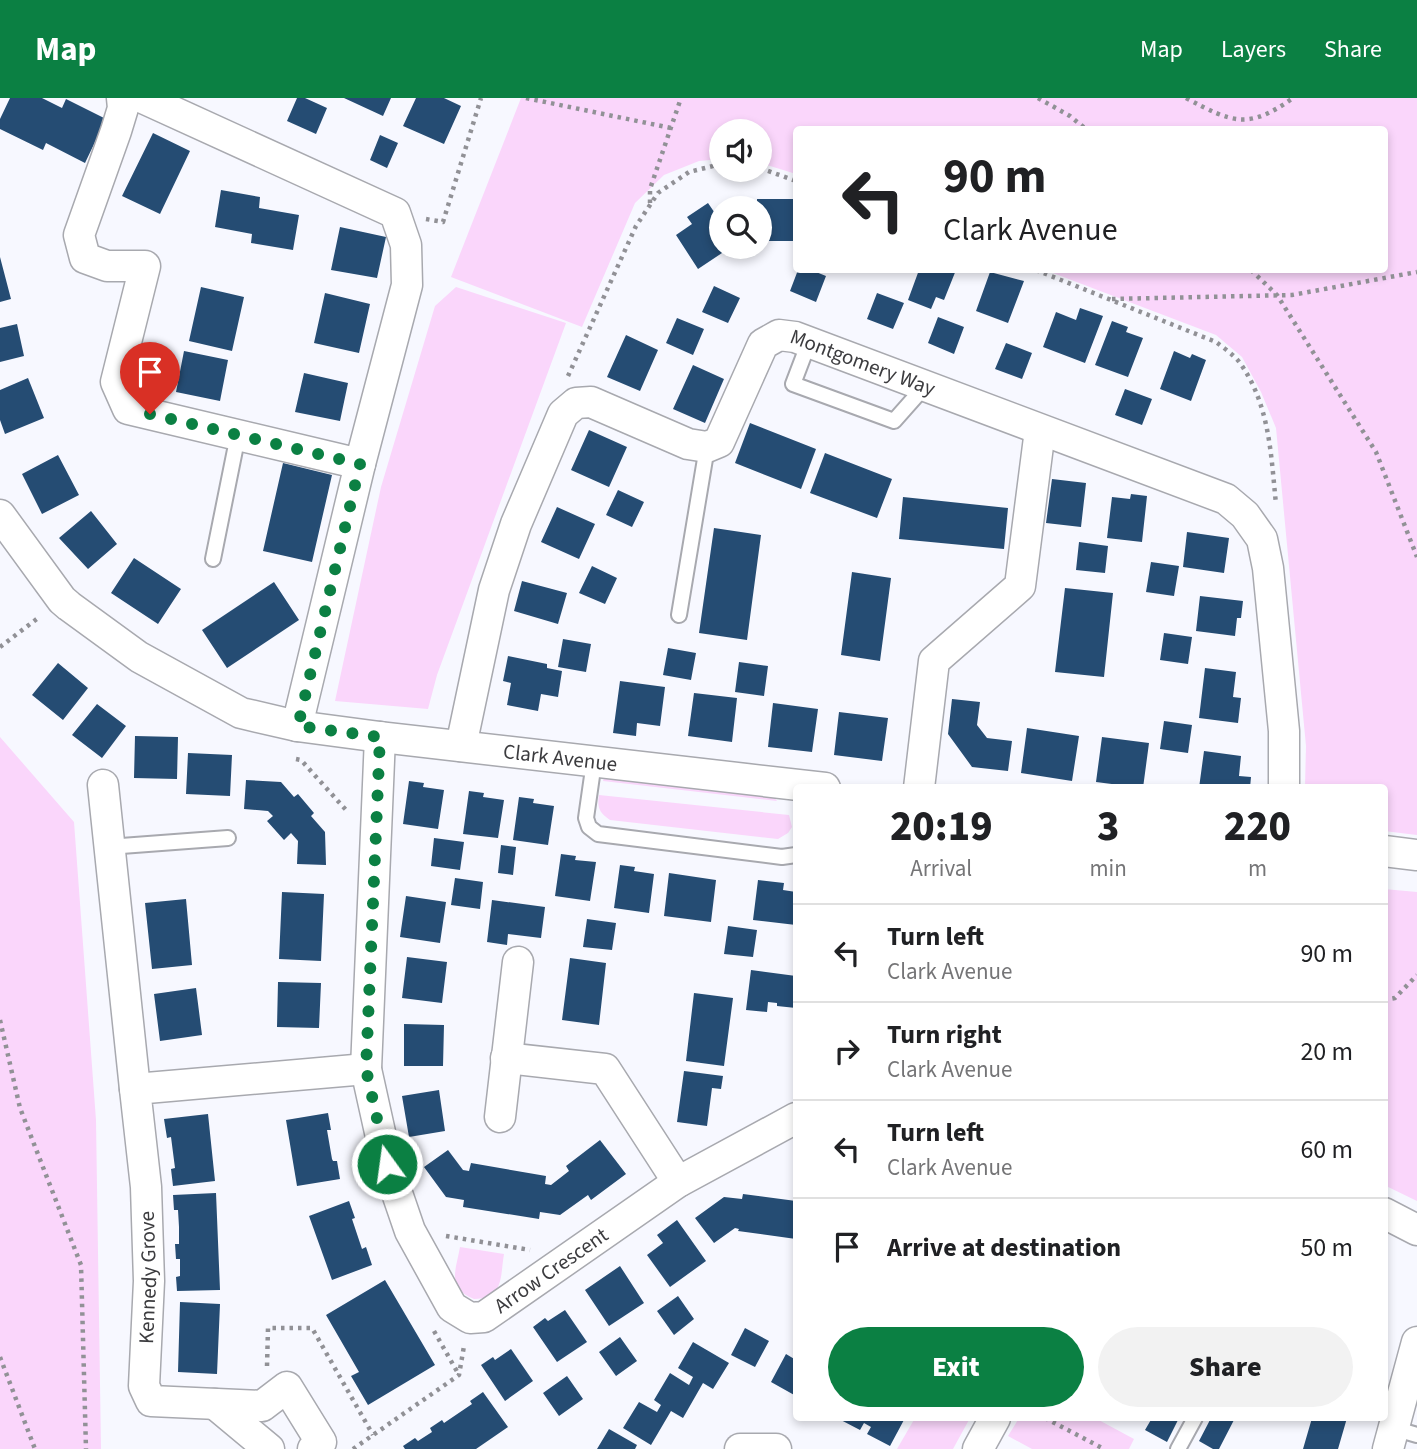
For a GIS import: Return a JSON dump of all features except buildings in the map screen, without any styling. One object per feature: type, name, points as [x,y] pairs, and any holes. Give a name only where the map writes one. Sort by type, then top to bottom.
[{"type":"street","points":[[122,98],[123,108],[116,131],[79,235],[85,258],[107,266],[145,266],[116,382],[128,409],[360,464]]},
{"type":"street","points":[[143,98],[395,213],[407,244],[407,285],[360,464],[298,726]]},
{"type":"street","name":"Montgomery Way","points":[[707,447],[719,442],[763,344],[779,335],[809,342],[1226,499],[1245,514],[1262,539],[1268,568],[1284,731],[1284,784]]},
{"type":"street","points":[[461,747],[494,590],[516,524],[563,414],[576,403],[591,402],[688,444],[707,447]]},
{"type":"street","points":[[919,784],[934,661],[1020,586],[1040,430]]},
{"type":"street","name":"Clark Avenue","points":[[0,515],[62,600],[139,657],[241,713],[298,726],[380,737],[793,784]]},
{"type":"street","name":"Arrow Crescent","points":[[380,737],[366,1069],[387,1164],[410,1231],[452,1307],[470,1318],[484,1317],[678,1182],[793,1120]]},
{"type":"street","name":"Kennedy Grove","points":[[103,785],[146,1186],[149,1267],[144,1387],[151,1401],[262,1406],[287,1387]]},
{"type":"street","points":[[1388,851],[1417,855]]},
{"type":"street","points":[[500,1117],[518,962]]},
{"type":"street","points":[[506,1058],[605,1069],[678,1182]]},
{"type":"street","points":[[135,1089],[366,1069]]},
{"type":"street","points":[[1388,1215],[1417,1230]]},
{"type":"street","points":[[1399,1437],[1417,1342]]},
{"type":"street","points":[[287,1387],[321,1442],[313,1449]]},
{"type":"street","points":[[215,1404],[269,1449]]},
{"type":"street","points":[[978,1449],[993,1421]]},
{"type":"street","points":[[740,1449],[776,1449]]},
{"type":"lane","points":[[809,342],[793,384],[894,421],[925,386]]},
{"type":"lane","points":[[213,559],[238,435]]},
{"type":"lane","points":[[679,615],[707,447]]},
{"type":"lane","points":[[594,761],[586,817],[589,827],[598,834],[782,857],[793,855]]},
{"type":"lane","points":[[108,847],[229,838]]},
{"type":"lane","points":[[1178,1449],[1193,1421]]},
{"type":"path","points":[[395,213],[443,222],[481,98]]},
{"type":"path","points":[[526,98],[671,128]]},
{"type":"path","points":[[650,204],[650,189],[681,98]]},
{"type":"path","points":[[1038,98],[1082,126]]},
{"type":"path","points":[[1186,98],[1244,122],[1271,113],[1293,98]]},
{"type":"path","points":[[563,414],[562,389],[636,226],[658,193],[689,172],[709,167]]},
{"type":"path","points":[[772,172],[793,180]]},
{"type":"path","points":[[1110,299],[1292,295],[1417,272]]},
{"type":"path","points":[[1044,273],[1216,342],[1239,362],[1259,398],[1267,425],[1279,528],[1262,539]]},
{"type":"path","points":[[1254,273],[1277,295],[1376,452],[1417,556]]},
{"type":"path","points":[[0,648],[62,600]]},
{"type":"path","points":[[290,757],[301,760],[350,814]]},
{"type":"path","points":[[1388,999],[1395,998],[1417,975]]},
{"type":"path","points":[[0,1020],[20,1108],[81,1265],[86,1449]]},
{"type":"path","points":[[410,1231],[572,1256]]},
{"type":"path","points":[[354,1449],[459,1375],[470,1318]]},
{"type":"path","points":[[428,1321],[459,1375]]},
{"type":"path","points":[[287,1387],[267,1373],[268,1328],[312,1328],[373,1435]]},
{"type":"path","points":[[0,1357],[35,1449]]},
{"type":"path","points":[[1051,1421],[1104,1449]]},
{"type":"shaded area","points":[[521,98],[1417,98],[1417,835],[1388,831],[1388,784],[1305,784],[1306,746],[1276,428],[1242,357],[1216,335],[1053,273],[1388,273],[1388,126],[793,126],[793,173],[772,167],[772,119],[709,119],[709,160],[699,161],[664,175],[635,203],[582,327],[451,277]]},
{"type":"shaded area","points":[[456,287],[566,323],[437,675],[428,709],[335,701],[381,487],[435,306]]},
{"type":"shaded area","points":[[0,737],[74,822],[96,1120],[101,1449],[0,1449]]},
{"type":"shaded area","points":[[605,775],[767,788],[777,801],[603,781]]},
{"type":"shaded area","points":[[599,795],[789,815],[792,827],[778,839],[610,820],[600,809]]},
{"type":"shaded area","points":[[1388,889],[1417,892],[1417,1201],[1388,1187]]},
{"type":"shaded area","points":[[460,1247],[504,1254],[501,1279],[496,1291],[491,1295],[474,1299],[459,1289],[455,1271]]},
{"type":"shaded area","points":[[913,1421],[968,1421],[953,1449],[897,1449]]},
{"type":"shaded area","points":[[1017,1421],[1101,1421],[1134,1439],[1129,1449],[1032,1449],[1008,1436]]},
{"type":"route","points":[[150,414],[360,464],[298,726],[380,737],[366,1069],[387,1164]]}]
